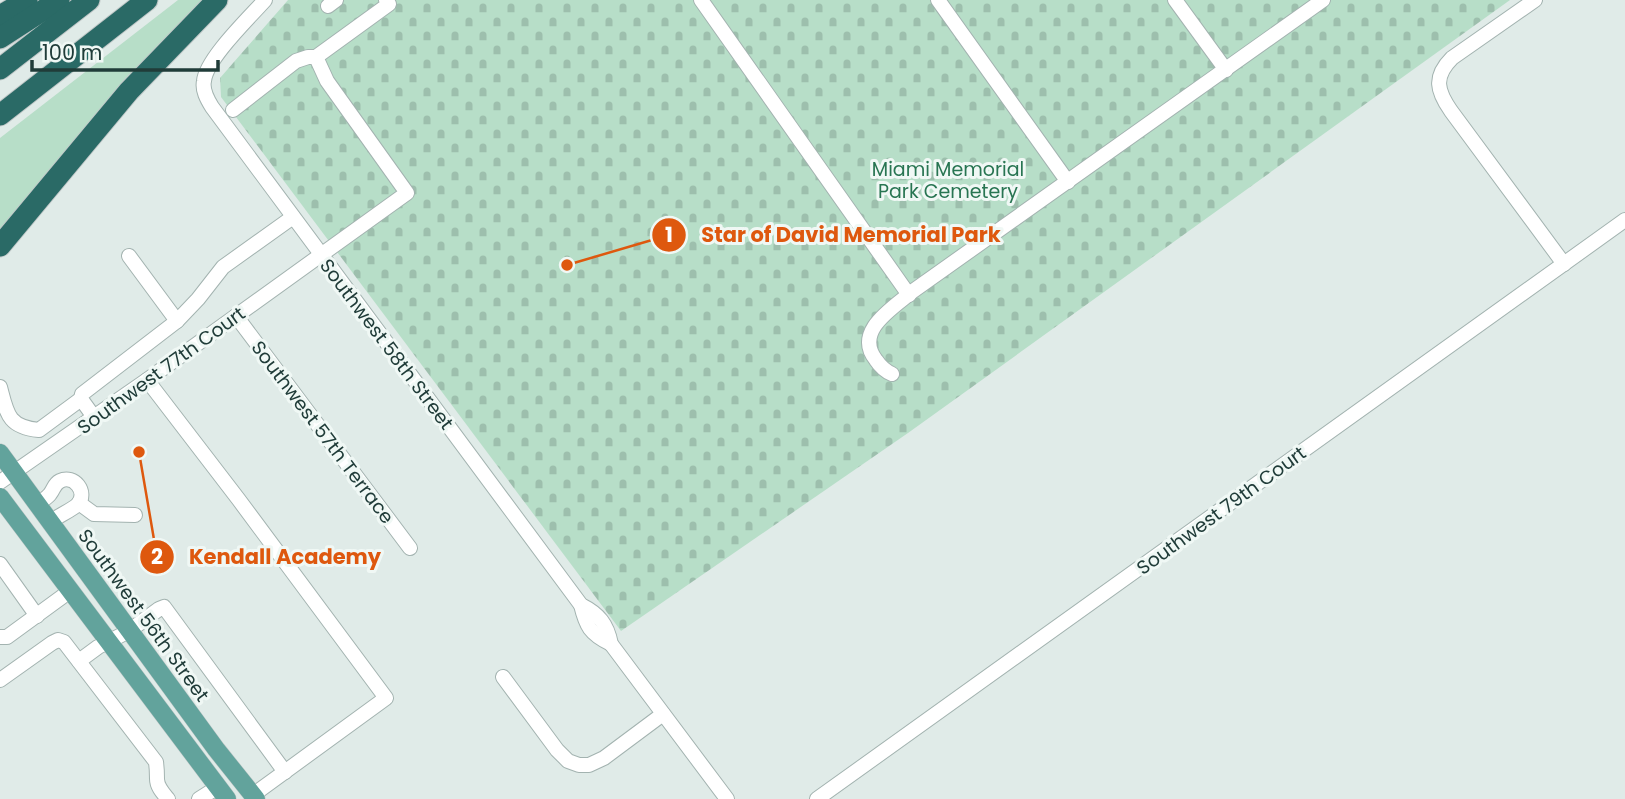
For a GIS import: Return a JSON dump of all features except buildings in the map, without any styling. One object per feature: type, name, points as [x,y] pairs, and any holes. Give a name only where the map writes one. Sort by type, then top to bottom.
[{"type":"highway","points":[[0,16],[27,0]]},
{"type":"highway","points":[[0,38],[60,0]]},
{"type":"highway","points":[[0,69],[89,0]]},
{"type":"highway","points":[[0,115],[147,0]]},
{"type":"highway","points":[[0,246],[130,92],[217,0]]},
{"type":"main road","name":"Southwest 56th Street","points":[[0,453],[7,478],[37,505],[254,797]]},
{"type":"main road","points":[[0,497],[222,793]]},
{"type":"street","name":"Southwest 58th Street","points":[[265,0],[218,54],[206,72],[205,93],[212,107],[582,605],[588,627],[611,644],[727,799]]},
{"type":"street","points":[[233,110],[296,61],[316,57],[389,4],[386,0]]},
{"type":"street","points":[[701,0],[909,295]]},
{"type":"street","points":[[938,0],[1069,182]]},
{"type":"street","points":[[1175,0],[1226,70]]},
{"type":"street","points":[[892,374],[872,356],[868,348],[869,335],[887,312],[1323,0]]},
{"type":"street","points":[[1535,0],[1448,62],[1438,79],[1443,100],[1563,264]]},
{"type":"street","name":"Southwest 77th Court","points":[[7,478],[407,193],[327,81],[316,57]]},
{"type":"street","points":[[0,387],[7,412],[17,425],[39,430],[177,321],[223,267],[293,217]]},
{"type":"street","name":"Southwest 79th Court","points":[[817,799],[1625,220]]},
{"type":"street","points":[[130,256],[177,321]]},
{"type":"street","name":"Southwest 57th Terrace","points":[[236,316],[410,548]]},
{"type":"street","points":[[147,380],[386,698],[254,797]]},
{"type":"street","points":[[81,399],[94,418]]},
{"type":"street","points":[[37,505],[50,496],[57,483],[66,479],[79,485],[82,494],[79,503],[50,522]]},
{"type":"street","points":[[79,503],[94,514],[135,515]]},
{"type":"street","points":[[0,564],[37,616]]},
{"type":"street","points":[[0,637],[7,637],[70,592]]},
{"type":"street","points":[[79,661],[164,607],[285,772]]},
{"type":"street","points":[[0,680],[58,640],[64,642],[156,762],[158,786],[168,799]]},
{"type":"street","points":[[503,677],[557,750],[568,761],[579,765],[589,765],[600,760],[663,714]]},
{"type":"street","points":[[199,799],[222,793]]},
{"type":"green space","points":[[178,0],[209,0],[0,231],[0,138]]},
{"type":"green space","name":"Miami Memorial Park Cemetery","points":[[288,0],[1510,0],[908,433],[621,631],[221,97],[220,78]]},
{"type":"place","name":"Star of David Memorial Park","points":[[567,265]]},
{"type":"place","name":"Kendall Academy","points":[[139,452]]}]
